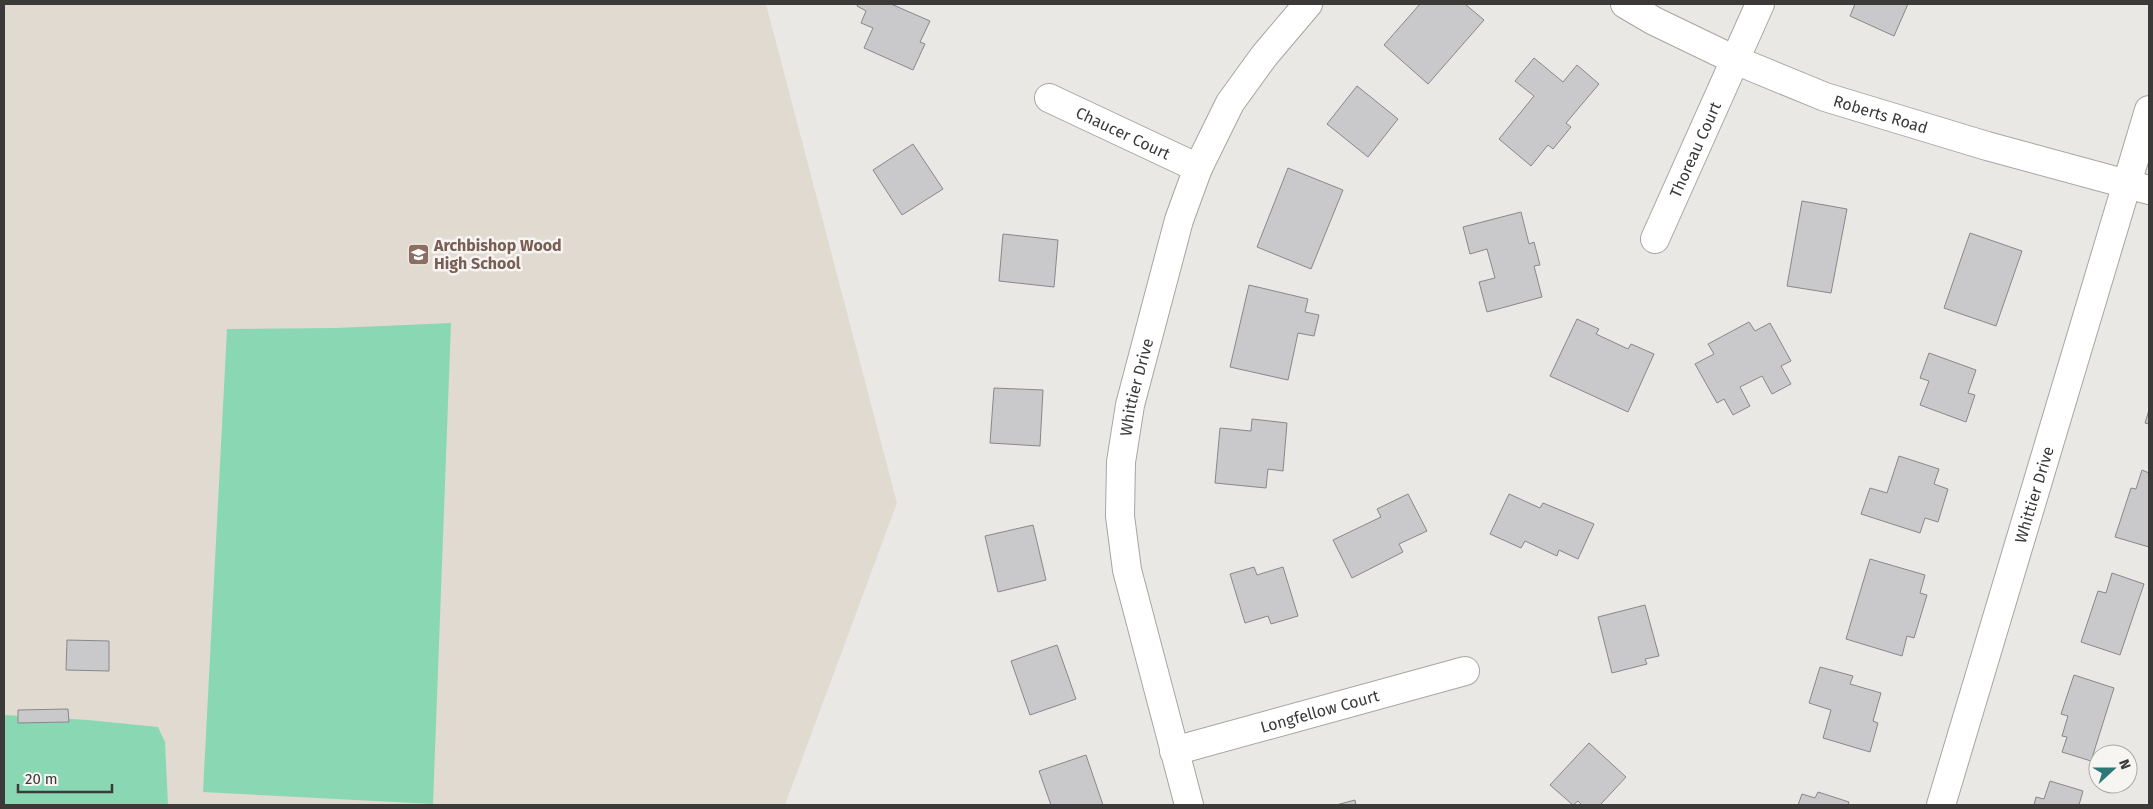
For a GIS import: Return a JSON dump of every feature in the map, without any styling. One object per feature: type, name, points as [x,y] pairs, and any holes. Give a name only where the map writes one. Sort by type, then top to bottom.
[{"type":"street","name":"Whittier Drive","points":[[1189,805],[1127,570],[1120,516],[1121,462],[1130,405],[1179,220],[1198,168],[1230,104],[1264,56],[1308,4]]},
{"type":"street","name":"Roberts Road","points":[[1625,4],[1654,21],[1735,60],[1825,97],[1986,146],[2138,187]]},
{"type":"street","name":"Thoreau Court","points":[[1655,240],[1760,4]]},
{"type":"street","name":"Chaucer Court","points":[[1049,98],[1198,168]]},
{"type":"street","name":"Whittier Drive","points":[[1941,805],[2138,187],[2149,110]]},
{"type":"street","name":"Longfellow Court","points":[[1174,751],[1465,671]]},
{"type":"shaded area","name":"Archbishop Wood High School","points":[[4,4],[766,4],[897,503],[785,805],[4,805]]},
{"type":"green space","points":[[451,323],[433,804],[203,792],[227,329],[335,328]]},
{"type":"green space","points":[[4,715],[88,720],[158,727],[165,742],[168,805],[4,805]]},
{"type":"building","points":[[858,4],[891,4],[930,21],[920,42],[925,44],[913,70],[864,48],[873,28],[861,23],[866,11],[857,6]]},
{"type":"building","points":[[1420,4],[1465,4],[1484,20],[1428,84],[1384,45]]},
{"type":"building","points":[[1855,4],[1908,4],[1894,36],[1850,16]]},
{"type":"building","points":[[1534,58],[1563,82],[1577,65],[1599,84],[1566,123],[1571,127],[1553,149],[1548,145],[1531,166],[1499,139],[1534,96],[1515,81]]},
{"type":"building","points":[[1357,86],[1398,119],[1368,157],[1327,124]]},
{"type":"building","points":[[913,144],[943,189],[902,215],[873,170]]},
{"type":"building","points":[[1288,168],[1343,190],[1311,269],[1257,247]]},
{"type":"building","points":[[1802,201],[1847,209],[1831,293],[1787,286]]},
{"type":"building","points":[[1521,212],[1529,244],[1534,242],[1540,265],[1534,266],[1542,297],[1487,312],[1479,282],[1495,278],[1487,249],[1470,254],[1463,227]]},
{"type":"building","points":[[1970,233],[2022,251],[1996,326],[1944,308]]},
{"type":"building","points":[[1003,234],[1058,240],[1054,287],[999,281]]},
{"type":"building","points":[[1249,285],[1308,299],[1305,312],[1319,315],[1314,336],[1298,333],[1288,380],[1230,367]]},
{"type":"building","points":[[1577,319],[1599,329],[1596,334],[1628,349],[1631,344],[1654,354],[1628,412],[1550,376]]},
{"type":"building","points":[[1749,322],[1755,331],[1770,323],[1791,361],[1781,366],[1791,384],[1772,394],[1762,376],[1740,387],[1750,406],[1733,415],[1724,399],[1717,403],[1695,364],[1714,354],[1708,344]]},
{"type":"building","points":[[1929,353],[1976,370],[1968,393],[1975,395],[1966,422],[1920,405],[1929,381],[1920,378]]},
{"type":"building","points":[[994,388],[1043,390],[1040,446],[990,443]]},
{"type":"building","points":[[2149,410],[2149,424],[2145,423]]},
{"type":"building","points":[[1252,419],[1287,423],[1283,471],[1268,469],[1266,488],[1215,483],[1220,428],[1251,431]]},
{"type":"building","points":[[1899,456],[1939,469],[1934,484],[1948,489],[1938,522],[1925,518],[1920,533],[1861,514],[1870,488],[1887,493]]},
{"type":"building","points":[[2142,470],[2149,473],[2149,547],[2115,537],[2131,488],[2136,489]]},
{"type":"building","points":[[1408,494],[1427,531],[1399,544],[1403,552],[1352,578],[1333,540],[1381,517],[1377,509]]},
{"type":"building","points":[[1509,494],[1540,508],[1543,503],[1594,524],[1578,559],[1559,550],[1557,556],[1525,541],[1521,548],[1490,534]]},
{"type":"building","points":[[1033,525],[1046,580],[998,592],[985,536]]},
{"type":"building","points":[[1870,559],[1925,575],[1920,593],[1927,595],[1914,638],[1907,636],[1902,656],[1846,639]]},
{"type":"building","points":[[1254,567],[1257,575],[1283,567],[1298,616],[1271,624],[1268,616],[1245,623],[1230,574]]},
{"type":"building","points":[[2112,573],[2144,584],[2120,655],[2081,642],[2098,591],[2106,593]]},
{"type":"building","points":[[1645,605],[1659,656],[1645,659],[1647,664],[1612,673],[1598,617]]},
{"type":"building","points":[[67,640],[109,641],[109,671],[66,670]]},
{"type":"building","points":[[1057,645],[1076,699],[1030,715],[1011,661]]},
{"type":"building","points":[[1820,667],[1853,676],[1850,684],[1881,693],[1873,721],[1878,723],[1870,752],[1823,738],[1831,710],[1809,703]]},
{"type":"building","points":[[2074,675],[2114,688],[2096,744],[2088,744],[2088,760],[2062,752],[2067,737],[2062,736],[2068,716],[2061,714]]},
{"type":"building","points":[[68,709],[69,722],[18,723],[18,710]]},
{"type":"building","points":[[1589,743],[1626,777],[1600,805],[1582,805],[1578,801],[1573,805],[1550,785]]},
{"type":"building","points":[[1086,755],[1103,805],[1051,805],[1039,771]]},
{"type":"building","points":[[2050,781],[2083,791],[2079,805],[2034,805],[2036,797],[2044,799]]},
{"type":"building","points":[[1818,792],[1849,802],[1848,805],[1798,805],[1802,794],[1815,798]]},
{"type":"building","points":[[1355,800],[1356,805],[1336,805]]},
{"type":"place","name":"Archbishop Wood High School","points":[[418,254]]}]
